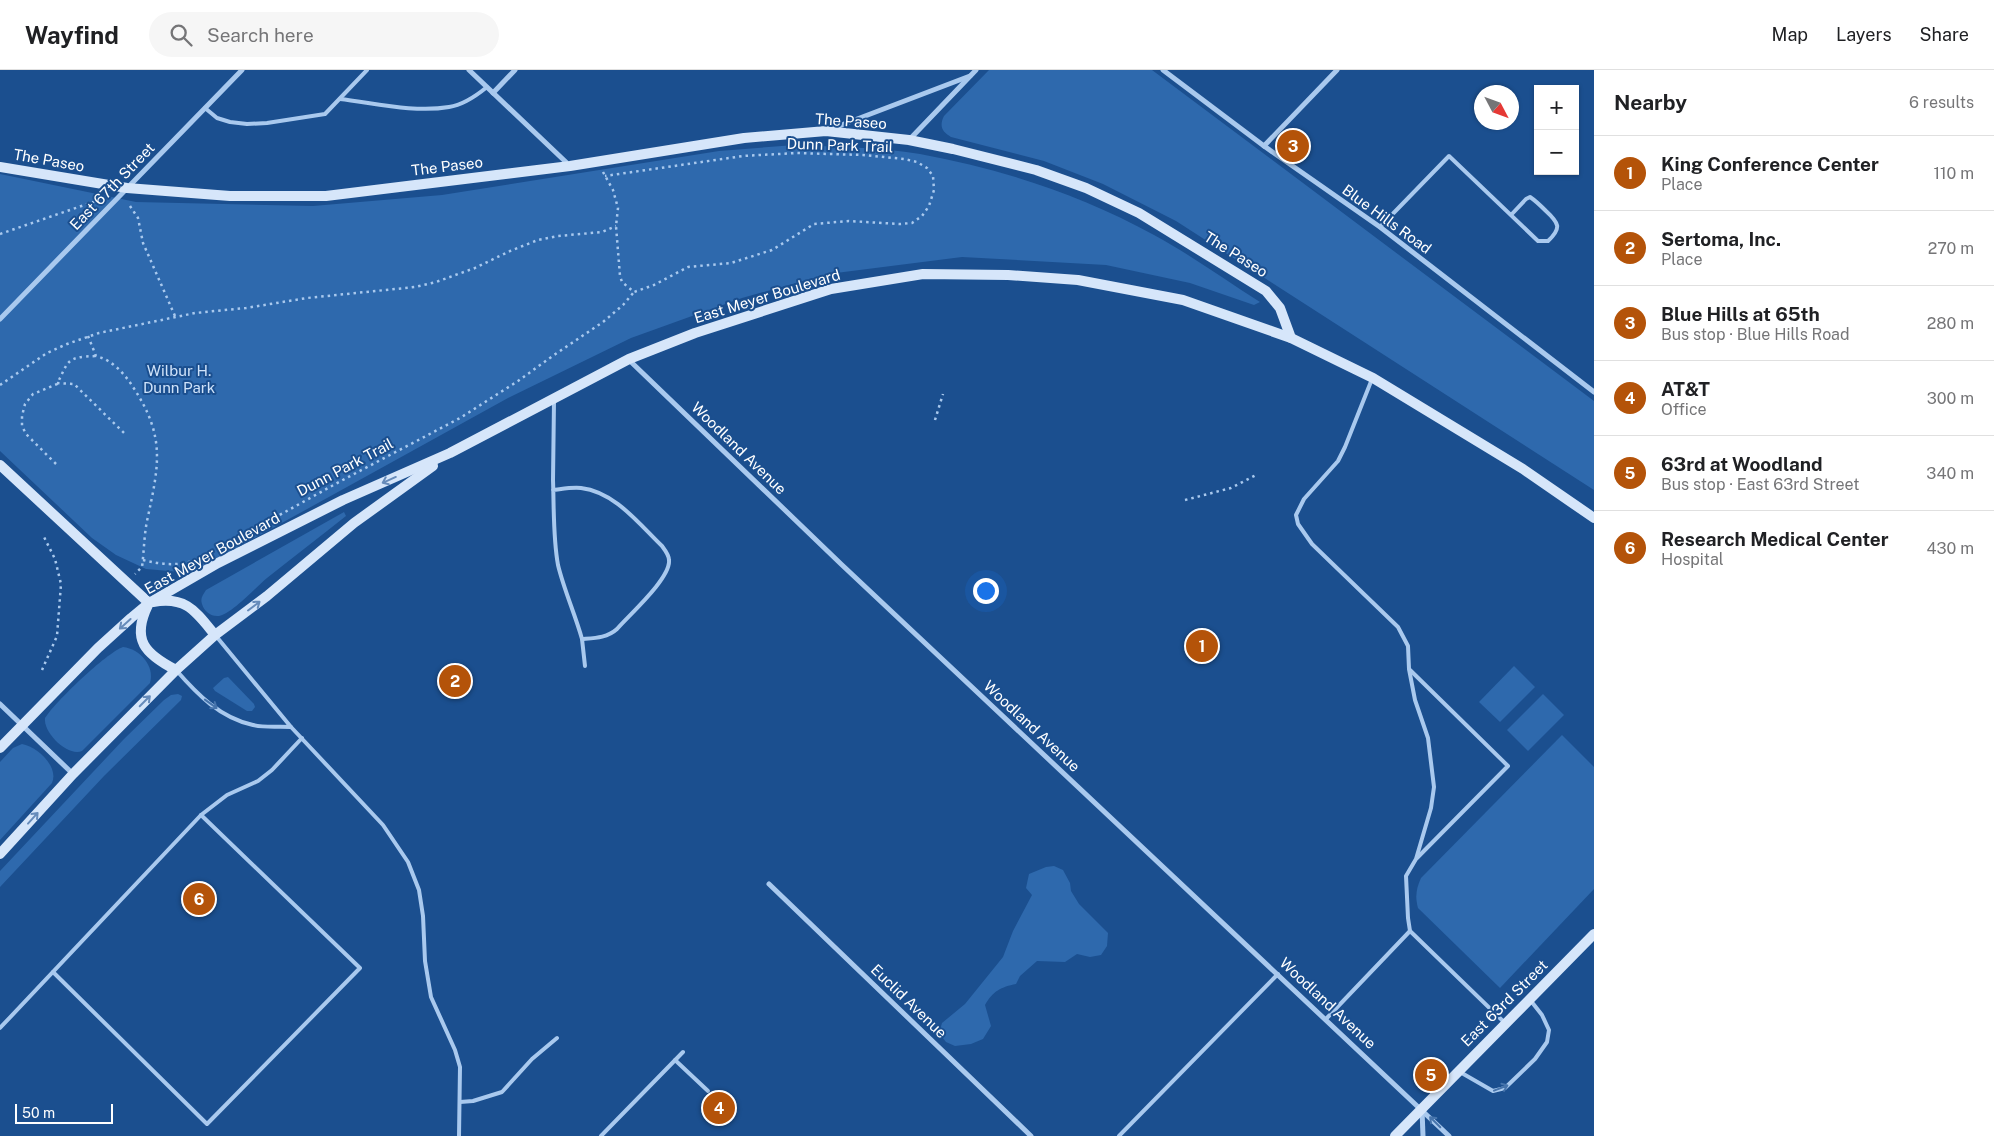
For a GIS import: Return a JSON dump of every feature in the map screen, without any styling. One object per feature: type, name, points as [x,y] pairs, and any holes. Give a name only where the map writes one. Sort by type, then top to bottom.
[{"type":"main road","name":"The Paseo","points":[[0,167],[127,188],[230,196],[326,196],[570,166],[744,138],[826,131],[909,140],[1036,170],[1086,188],[1139,213],[1266,291],[1280,308],[1291,338]]},
{"type":"main road","name":"East Meyer Boulevard","points":[[0,748],[21,724],[98,648],[149,603],[218,563],[343,500],[450,454],[629,359],[695,333],[831,289],[923,274],[1008,275],[1078,280],[1183,300],[1291,338]]},
{"type":"main road","points":[[1291,338],[1373,378],[1523,469],[1594,518]]},
{"type":"main road","name":"East Meyer Boulevard","points":[[216,635],[267,596],[354,523],[450,454]]},
{"type":"main road","points":[[0,465],[149,603]]},
{"type":"main road","points":[[0,854],[73,774],[176,670],[216,635],[188,606],[172,600],[149,603]]},
{"type":"main road","points":[[149,603],[141,622],[141,640],[145,649],[152,656],[176,670]]},
{"type":"main road","name":"East 63rd Street","points":[[1395,1136],[1594,934]]},
{"type":"street","name":"East 67th Street","points":[[0,319],[242,70]]},
{"type":"street","points":[[469,70],[570,166]]},
{"type":"street","points":[[493,93],[515,70]]},
{"type":"street","points":[[909,140],[976,70]]},
{"type":"street","name":"Blue Hills Road","points":[[1162,70],[1264,146],[1380,227],[1594,392]]},
{"type":"street","points":[[1264,146],[1337,70]]},
{"type":"street","points":[[826,131],[970,76]]},
{"type":"street","name":"Woodland Avenue","points":[[629,359],[848,570],[1422,1108],[1449,1136]]},
{"type":"street","points":[[0,704],[73,774]]},
{"type":"street","name":"Euclid Avenue","points":[[769,884],[1031,1136]]},
{"type":"street","points":[[1422,1108],[1423,1136]]},
{"type":"lane","points":[[205,108],[218,118],[246,124],[267,123],[325,114],[367,70]]},
{"type":"lane","points":[[340,99],[424,109],[450,107],[462,103],[487,87]]},
{"type":"lane","points":[[1380,227],[1449,156],[1538,241],[1548,241],[1557,230],[1558,223],[1530,197],[1511,214]]},
{"type":"lane","points":[[1373,378],[1338,460],[1304,500],[1296,515],[1298,524],[1312,544],[1398,627],[1408,646],[1409,669],[1415,700],[1428,738],[1434,787],[1431,808],[1416,859],[1406,876],[1410,931],[1505,1023]]},
{"type":"lane","points":[[554,399],[553,490],[556,554],[582,638],[585,666]]},
{"type":"lane","points":[[553,490],[581,488],[599,493],[612,500],[662,546],[670,562],[663,578],[612,633],[602,637],[582,638]]},
{"type":"lane","points":[[216,635],[291,727],[383,825],[408,862],[419,890],[423,916],[425,961],[431,996],[455,1050],[460,1067],[459,1136]]},
{"type":"lane","points":[[1409,669],[1508,766],[1416,859]]},
{"type":"lane","points":[[176,670],[194,691],[233,719],[254,726],[291,727]]},
{"type":"lane","points":[[0,1028],[201,815],[227,795],[258,781],[272,770],[302,738]]},
{"type":"lane","points":[[53,972],[207,1124],[360,968],[201,815]]},
{"type":"lane","points":[[1326,1019],[1410,931]]},
{"type":"lane","points":[[1119,1136],[1278,974]]},
{"type":"lane","points":[[1458,1070],[1493,1091],[1505,1088],[1535,1059],[1548,1042],[1549,1030],[1542,1015],[1529,998]]},
{"type":"lane","points":[[460,1102],[473,1101],[502,1092],[532,1059],[557,1038]]},
{"type":"lane","points":[[602,1136],[683,1052]]},
{"type":"lane","points":[[675,1060],[708,1091]]},
{"type":"path","name":"Dunn Park Trail","points":[[238,539],[339,482],[460,418],[518,381],[603,322],[623,305],[634,292],[654,285],[688,267],[731,263],[756,255],[788,242],[814,224],[849,221],[912,223],[922,216],[929,206],[934,190],[933,176],[927,168],[917,162],[862,154],[796,153],[742,156],[605,176]]},
{"type":"path","points":[[598,162],[617,203],[616,226],[620,276],[622,282],[634,292]]},
{"type":"path","points":[[0,234],[99,200]]},
{"type":"path","points":[[130,206],[138,218],[143,243],[175,316]]},
{"type":"path","points":[[0,385],[47,353],[88,336],[175,316],[246,308],[283,301],[415,287],[436,282],[475,268],[538,240],[602,232],[616,226]]},
{"type":"path","points":[[88,336],[96,356]]},
{"type":"path","points":[[58,383],[64,368],[72,360],[80,357],[96,356],[109,361],[129,381],[147,410],[155,432],[158,454],[153,502],[144,541],[142,567],[127,582]]},
{"type":"path","points":[[56,464],[26,434],[22,426],[25,404],[33,394],[58,383],[74,384],[124,433]]},
{"type":"path","points":[[935,420],[943,394]]},
{"type":"path","points":[[1185,500],[1231,488],[1258,474]]},
{"type":"path","points":[[42,670],[57,636],[61,584],[55,559],[43,535]]},
{"type":"path","points":[[143,560],[160,564],[176,564],[195,561],[204,557]]},
{"type":"green space","points":[[989,70],[1152,70],[1594,401],[1594,490],[1176,221],[1103,184],[1044,161],[948,135],[942,126],[944,116]]},
{"type":"green space","name":"Wilbur H. Dunn Park","points":[[795,145],[873,149],[920,154],[981,167],[1040,185],[1098,208],[1154,235],[1195,259],[1260,302],[1254,305],[1190,283],[1106,265],[962,257],[828,274],[742,298],[631,338],[508,398],[204,566],[180,572],[146,569],[116,555],[92,538],[0,451],[0,174],[136,202],[313,206],[442,195],[719,151]]},
{"type":"green space","points":[[344,512],[346,516],[267,578],[244,600],[230,610],[216,616],[204,609],[201,600],[206,590]]},
{"type":"green space","points":[[123,647],[135,651],[145,659],[150,670],[150,683],[82,751],[76,752],[64,747],[52,737],[45,724],[45,718],[81,679],[105,658]]},
{"type":"green space","points":[[1514,666],[1535,687],[1500,722],[1479,702]]},
{"type":"green space","points":[[228,677],[254,704],[255,707],[252,711],[247,711],[215,691],[213,688],[224,678]]},
{"type":"green space","points":[[178,694],[182,696],[181,700],[104,776],[0,887],[0,871],[124,739],[164,700],[171,695]]},
{"type":"green space","points":[[1543,694],[1564,715],[1528,751],[1507,730]]},
{"type":"green space","points":[[1562,735],[1594,767],[1594,889],[1500,988],[1418,908],[1417,889],[1421,878]]},
{"type":"green space","points":[[22,744],[40,753],[50,764],[53,771],[52,783],[0,840],[0,762],[13,748]]},
{"type":"green space","points":[[1054,866],[1063,870],[1070,883],[1071,891],[1079,904],[1108,933],[1107,946],[1101,955],[1090,957],[1077,954],[1065,962],[1037,961],[1020,976],[1016,984],[998,990],[988,1000],[985,1005],[991,1026],[983,1039],[971,1044],[955,1046],[946,1042],[939,1033],[942,1023],[965,1004],[1003,957],[1013,931],[1032,895],[1026,888],[1029,874]]},
{"type":"place","name":"Blue Hills at 65th","points":[[1293,146]]},
{"type":"place","name":"King Conference Center","points":[[1202,646]]},
{"type":"place","name":"Sertoma, Inc.","points":[[455,681]]},
{"type":"place","name":"Research Medical Center","points":[[199,899]]},
{"type":"place","name":"63rd at Woodland","points":[[1431,1075]]},
{"type":"place","name":"AT&T","points":[[719,1108]]}]
